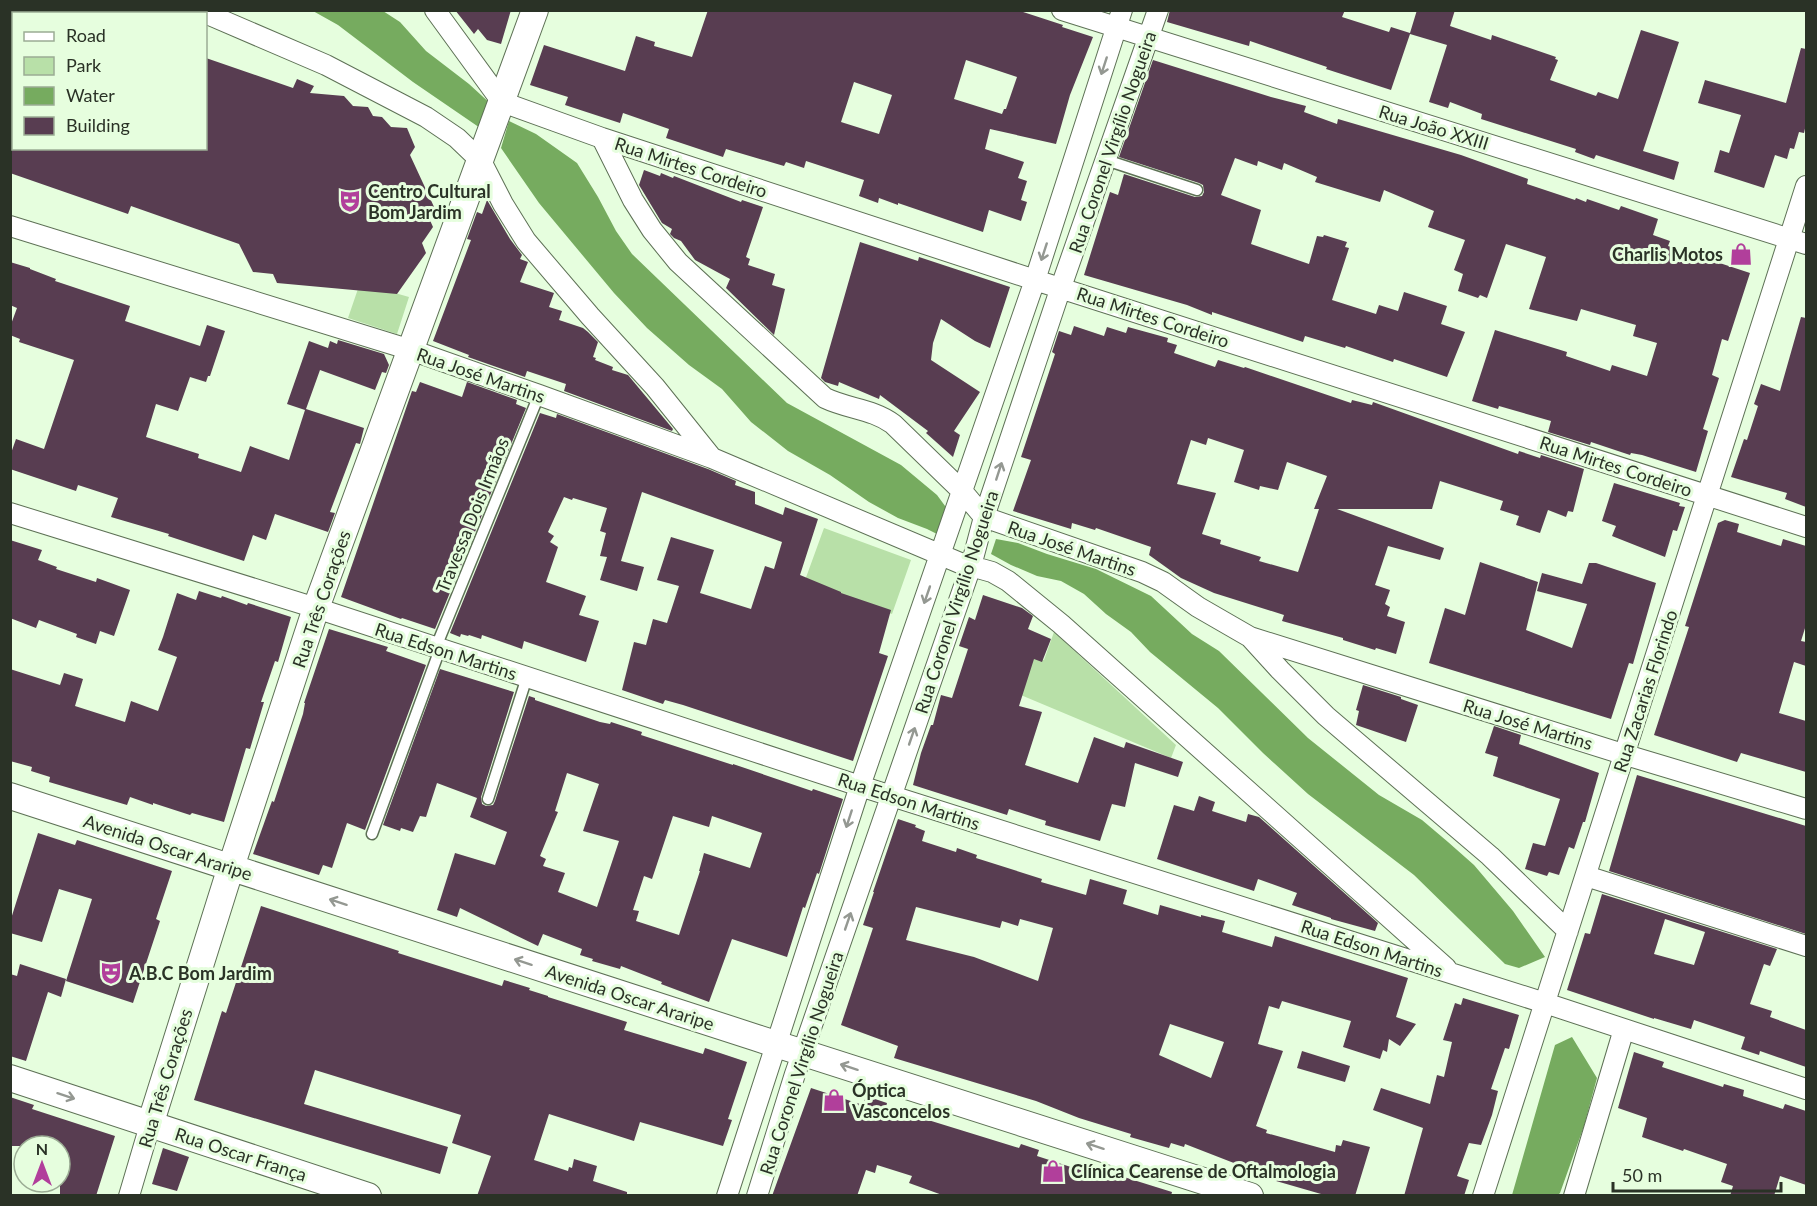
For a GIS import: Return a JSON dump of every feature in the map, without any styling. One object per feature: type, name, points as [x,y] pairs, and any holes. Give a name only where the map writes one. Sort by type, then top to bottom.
[{"type":"street","points":[[435,10],[502,102]]},
{"type":"street","name":"Rua Três Corações","points":[[129,1196],[231,867],[316,608],[535,10]]},
{"type":"street","name":"Rua João XXIII","points":[[1062,10],[1120,19],[1149,38],[1798,241]]},
{"type":"street","name":"Rua Coronel Virgílio Nogueira","points":[[757,1196],[803,1052],[971,566],[984,517],[1061,287],[1158,10]]},
{"type":"street","points":[[207,14],[326,65],[426,117],[457,138],[481,161],[503,204],[526,241],[655,387],[712,458]]},
{"type":"street","name":"Rua Coronel Virgílio Nogueira","points":[[727,1196],[860,786],[1035,280],[1120,19]]},
{"type":"street","name":"Rua Mirtes Cordeiro","points":[[502,102],[602,138],[1035,280],[1806,527]]},
{"type":"street","name":"Rua José Martins","points":[[602,138],[633,200],[652,230],[678,262],[825,398],[886,419],[962,491],[984,517],[1142,572],[1163,582],[1198,607],[1250,637],[1806,809]]},
{"type":"street","name":"Rua Zacarias Florindo","points":[[1483,1196],[1707,496],[1798,241],[1806,186]]},
{"type":"street","name":"Rua José Martins","points":[[10,226],[411,350],[539,395],[712,458],[941,555],[992,572],[1008,581],[1061,624],[1452,974]]},
{"type":"street","name":"Rua Edson Martins","points":[[10,513],[316,608],[860,786],[1545,1003],[1806,1089]]},
{"type":"street","name":"Rua José Martins","points":[[1250,637],[1326,716],[1490,856],[1568,931]]},
{"type":"street","name":"Avenida Oscar Araripe","points":[[10,796],[1250,1196]]},
{"type":"street","points":[[1586,876],[1806,946]]},
{"type":"street","points":[[1574,1196],[1624,1029]]},
{"type":"street","name":"Rua Oscar França","points":[[10,1078],[368,1196]]},
{"type":"lane","points":[[1106,160],[1197,190]]},
{"type":"lane","name":"Travessa Dois Irmãos","points":[[372,834],[438,648],[539,395]]},
{"type":"lane","points":[[488,799],[527,677]]},
{"type":"green space","points":[[360,283],[409,297],[397,334],[348,318]]},
{"type":"green space","points":[[824,528],[911,560],[892,614],[804,583]]},
{"type":"green space","points":[[1054,632],[1176,745],[1171,758],[1002,687],[1017,652],[1044,660]]},
{"type":"water","points":[[313,11],[383,11],[400,22],[426,51],[493,106],[486,132],[413,82],[338,25]]},
{"type":"water","points":[[509,121],[536,134],[577,163],[632,254],[787,403],[901,465],[937,495],[948,510],[941,536],[898,518],[869,502],[830,475],[788,451],[751,422],[722,389],[689,365],[647,328],[614,293],[539,203],[501,148]]},
{"type":"water","points":[[996,539],[1018,543],[1096,569],[1151,596],[1192,634],[1219,651],[1308,738],[1379,795],[1422,820],[1474,865],[1513,911],[1545,957],[1519,968],[1505,964],[1414,875],[1308,794],[1218,708],[1150,652],[1131,632],[1084,594],[1061,581],[1037,576],[991,554]]},
{"type":"water","points":[[1572,1037],[1597,1078],[1584,1126],[1560,1193],[1558,1195],[1512,1195],[1555,1045]]},
{"type":"building","points":[[455,10],[511,10],[501,44],[487,40],[478,29],[474,34]]},
{"type":"building","points":[[708,10],[1017,10],[1093,37],[1070,95],[1056,144],[990,129],[985,149],[1024,162],[1018,178],[1027,181],[1021,200],[1027,202],[1021,221],[989,210],[983,232],[898,203],[898,205],[879,198],[878,203],[859,196],[864,180],[806,161],[804,168],[786,162],[784,166],[726,149],[723,157],[666,138],[669,129],[623,113],[620,123],[565,105],[568,97],[530,85],[544,45],[625,71],[636,36],[655,42],[654,46],[692,57]],"holes":[[[966,60],[1017,77],[1006,109],[1002,114],[954,99]],[[854,82],[892,95],[879,134],[841,122]]]},
{"type":"building","points":[[1170,10],[1345,10],[1342,17],[1389,32],[1391,27],[1410,33],[1417,10],[1455,10],[1450,26],[1491,40],[1492,35],[1556,57],[1555,59],[1558,60],[1550,80],[1596,96],[1598,92],[1618,99],[1641,30],[1679,42],[1643,151],[1679,162],[1674,180],[1596,155],[1594,159],[1575,152],[1576,149],[1481,119],[1482,114],[1450,102],[1448,108],[1429,102],[1447,45],[1410,34],[1391,90],[1250,41],[1249,46],[1167,22]]},
{"type":"building","points":[[1801,48],[1806,49],[1806,124],[1804,133],[1799,132],[1794,149],[1790,148],[1787,159],[1775,155],[1764,188],[1714,172],[1720,150],[1729,153],[1741,115],[1698,103],[1705,80],[1786,103]]},
{"type":"building","points":[[207,58],[293,88],[297,79],[314,86],[310,93],[344,96],[353,106],[368,107],[373,116],[382,117],[391,127],[407,128],[415,147],[410,155],[435,209],[429,218],[433,227],[422,243],[426,253],[397,294],[277,283],[273,274],[253,272],[239,244],[131,206],[128,214],[10,173],[10,148],[12,150],[207,150]]},
{"type":"building","points":[[1153,60],[1306,106],[1304,112],[1337,124],[1338,119],[1461,155],[1528,179],[1527,184],[1575,200],[1576,198],[1586,202],[1587,199],[1619,210],[1621,206],[1658,219],[1653,235],[1670,241],[1668,246],[1750,273],[1728,341],[1722,339],[1712,375],[1719,378],[1703,429],[1708,431],[1696,472],[1642,455],[1631,453],[1630,455],[1591,442],[1590,445],[1548,432],[1551,421],[1472,401],[1495,330],[1567,352],[1566,356],[1610,371],[1612,365],[1647,376],[1657,343],[1633,336],[1636,325],[1581,309],[1577,321],[1529,309],[1546,257],[1506,244],[1487,298],[1480,295],[1478,298],[1458,291],[1463,274],[1454,270],[1465,240],[1428,227],[1434,211],[1384,190],[1380,202],[1315,182],[1317,177],[1284,163],[1282,170],[1258,161],[1257,166],[1235,158],[1221,195],[1261,210],[1251,244],[1309,264],[1317,236],[1323,237],[1324,235],[1347,242],[1345,247],[1349,248],[1332,300],[1376,314],[1379,305],[1398,311],[1404,292],[1447,306],[1441,324],[1465,332],[1447,377],[1394,359],[1393,362],[1346,346],[1345,348],[1305,336],[1303,342],[1212,312],[1212,315],[1187,305],[1084,275],[1110,192],[1118,195],[1124,174],[1195,197],[1202,196],[1204,192],[1203,185],[1199,183],[1119,157]]},
{"type":"building","points":[[644,170],[660,176],[661,173],[673,178],[674,176],[741,202],[742,200],[763,207],[746,257],[750,259],[748,265],[775,274],[772,285],[785,289],[774,335],[726,288],[730,279],[695,260],[681,241],[670,234],[672,229],[662,223],[639,185]]},
{"type":"building","points":[[487,200],[522,255],[520,259],[528,262],[520,282],[554,293],[549,307],[562,311],[559,320],[588,332],[598,342],[593,357],[596,358],[595,360],[613,367],[612,370],[628,375],[673,429],[672,431],[564,391],[566,384],[527,371],[525,377],[468,357],[469,355],[433,341],[471,240],[467,239],[477,212],[482,214]]},
{"type":"building","points":[[860,242],[918,261],[919,257],[1010,287],[990,348],[941,319],[933,343],[931,360],[980,392],[954,431],[960,435],[953,457],[926,433],[928,431],[880,395],[879,399],[839,382],[838,386],[825,382],[821,378]]},
{"type":"building","points":[[10,262],[30,268],[56,279],[55,281],[130,306],[125,321],[200,346],[207,325],[225,331],[206,382],[190,377],[178,411],[156,404],[146,437],[199,454],[198,458],[241,472],[250,446],[289,460],[305,410],[287,404],[309,341],[328,348],[330,341],[337,344],[338,340],[384,354],[389,365],[386,373],[382,372],[375,390],[320,370],[306,409],[364,428],[360,444],[356,443],[330,512],[335,513],[328,532],[275,514],[266,540],[253,535],[244,561],[168,536],[169,534],[111,517],[118,498],[78,485],[76,491],[10,469],[10,456],[16,439],[44,449],[74,360],[19,342],[20,339],[10,335],[10,327],[17,308],[10,305]]},
{"type":"building","points":[[1801,317],[1806,318],[1806,507],[1785,499],[1787,493],[1731,477],[1744,439],[1747,440],[1758,406],[1754,404],[1761,384],[1780,391]]},
{"type":"building","points":[[1074,326],[1104,336],[1107,327],[1126,333],[1128,327],[1168,338],[1167,342],[1177,345],[1174,353],[1215,367],[1218,360],[1351,403],[1352,400],[1372,405],[1373,402],[1518,454],[1519,451],[1540,458],[1541,455],[1584,469],[1573,512],[1568,511],[1566,517],[1548,510],[1540,533],[1516,525],[1519,516],[1500,510],[1503,501],[1440,481],[1432,509],[1337,509],[1444,548],[1440,560],[1388,546],[1375,585],[1390,590],[1385,604],[1390,607],[1387,616],[1405,622],[1396,654],[1376,648],[1375,650],[1343,640],[1343,638],[1282,621],[1284,615],[1214,593],[1181,578],[1149,555],[1151,547],[1096,528],[1095,530],[1072,523],[1071,529],[1013,511],[1031,460],[1021,457],[1055,354],[1052,352],[1059,331],[1071,335]],"holes":[[[1208,438],[1244,450],[1234,482],[1259,490],[1260,486],[1278,490],[1287,462],[1327,476],[1314,509],[1319,509],[1298,572],[1259,561],[1261,557],[1220,544],[1221,540],[1202,534],[1216,493],[1177,484],[1191,440],[1206,445]]]},
{"type":"building","points":[[420,382],[462,397],[467,382],[517,400],[516,404],[526,408],[435,629],[341,597],[412,391],[416,392]]},
{"type":"building","points":[[540,413],[556,418],[557,414],[708,469],[736,481],[735,485],[755,492],[755,504],[783,515],[785,507],[818,519],[800,575],[841,593],[891,610],[879,653],[888,656],[853,761],[683,705],[665,700],[663,704],[622,690],[634,642],[646,645],[653,619],[667,623],[679,586],[657,580],[671,537],[714,550],[700,593],[751,609],[765,566],[774,569],[782,542],[642,492],[621,561],[644,567],[637,591],[600,580],[607,557],[600,556],[606,533],[600,531],[607,508],[564,497],[548,532],[554,536],[550,542],[558,547],[546,582],[586,596],[579,615],[599,621],[586,662],[524,641],[522,649],[482,635],[481,639],[461,634],[460,637],[450,633]]},
{"type":"building","points":[[1614,483],[1680,503],[1679,506],[1685,507],[1677,531],[1673,530],[1665,557],[1612,536],[1616,526],[1602,521]]},
{"type":"building","points":[[1725,520],[1739,524],[1737,532],[1781,546],[1783,539],[1806,546],[1806,625],[1801,641],[1806,642],[1806,666],[1794,662],[1779,713],[1806,721],[1806,772],[1741,753],[1737,762],[1654,735],[1689,627],[1685,626],[1718,523]]},
{"type":"building","points":[[10,540],[42,550],[38,560],[57,567],[56,569],[96,582],[97,578],[130,590],[114,636],[100,631],[96,644],[76,637],[77,634],[39,620],[36,628],[10,618]]},
{"type":"building","points":[[1480,562],[1538,582],[1526,630],[1572,648],[1587,604],[1537,591],[1542,573],[1582,584],[1589,563],[1596,563],[1656,583],[1633,664],[1629,663],[1611,719],[1429,663],[1445,608],[1465,615]]},
{"type":"building","points":[[199,591],[291,617],[278,662],[275,661],[261,702],[264,702],[250,749],[246,748],[224,822],[192,813],[190,815],[130,797],[127,805],[49,782],[50,777],[31,771],[32,767],[10,761],[10,669],[60,685],[64,673],[83,679],[75,706],[125,722],[131,701],[158,711],[177,657],[158,650],[177,593],[196,600]]},
{"type":"building","points":[[983,595],[1022,608],[1033,616],[1028,629],[1051,639],[1042,662],[1034,659],[1019,706],[1042,712],[1025,765],[1078,783],[1094,737],[1124,748],[1126,742],[1183,762],[1178,777],[1135,763],[1125,807],[1112,804],[1100,841],[1045,825],[1046,821],[1009,809],[1007,815],[913,785],[921,753],[931,725],[933,725],[941,695],[952,698],[968,649],[959,646],[969,617],[975,620]]},
{"type":"building","points":[[329,629],[388,647],[386,651],[426,665],[365,830],[347,823],[332,868],[323,865],[319,875],[253,854],[272,801],[274,802]]},
{"type":"building","points":[[440,669],[514,692],[481,797],[482,804],[486,806],[493,805],[495,801],[529,696],[600,722],[610,724],[611,722],[642,732],[641,735],[843,799],[819,874],[817,873],[805,908],[803,907],[787,957],[732,939],[709,1002],[621,966],[620,969],[592,961],[593,959],[580,955],[582,949],[543,934],[538,946],[460,908],[457,917],[437,910],[455,853],[495,865],[507,832],[470,817],[477,798],[437,783],[426,817],[420,816],[413,832],[401,828],[400,831],[383,825]],"holes":[[[567,773],[599,784],[583,831],[619,841],[597,907],[558,892],[565,873],[543,866],[546,859],[540,856],[558,812],[555,811]],[[673,816],[709,827],[712,816],[762,833],[750,868],[704,853],[679,935],[636,921],[639,911],[633,910],[644,876],[652,879]]]},
{"type":"building","points":[[1363,685],[1418,705],[1406,742],[1356,725],[1359,711],[1356,710]]},
{"type":"building","points":[[1494,726],[1521,735],[1519,744],[1599,773],[1585,822],[1583,822],[1574,849],[1569,847],[1559,875],[1549,872],[1547,876],[1525,869],[1533,843],[1545,846],[1560,799],[1493,776],[1498,757],[1485,753]]},
{"type":"building","points":[[1637,775],[1806,826],[1806,934],[1609,871]]},
{"type":"building","points":[[1199,796],[1215,802],[1212,811],[1246,822],[1248,814],[1259,817],[1378,923],[1375,931],[1292,905],[1297,893],[1258,879],[1254,891],[1157,859],[1174,805],[1194,811]]},
{"type":"building","points":[[898,819],[916,825],[915,827],[925,831],[922,841],[956,852],[957,848],[977,855],[976,858],[1042,879],[1041,882],[1086,895],[1090,879],[1127,890],[1123,904],[1158,915],[1160,905],[1201,917],[1201,915],[1225,921],[1222,932],[1272,947],[1275,936],[1408,978],[1396,1017],[1416,1024],[1400,1046],[1389,1039],[1387,1052],[1383,1050],[1380,1059],[1343,1047],[1351,1021],[1282,1001],[1279,1009],[1269,1006],[1258,1044],[1283,1051],[1256,1126],[1267,1130],[1266,1133],[1335,1152],[1336,1145],[1341,1146],[1343,1140],[1370,1147],[1355,1196],[1328,1196],[1262,1177],[1238,1168],[1239,1165],[1185,1144],[1184,1147],[1171,1143],[1169,1148],[1130,1137],[1131,1134],[1079,1118],[1036,1101],[894,1058],[898,1046],[841,1025],[873,928],[863,925]],"holes":[[[916,907],[1000,928],[1002,921],[1018,926],[1020,919],[1053,928],[1038,981],[974,957],[906,940]],[[1170,1024],[1224,1042],[1211,1078],[1159,1055]]]},
{"type":"building","points":[[38,833],[75,845],[77,840],[172,871],[156,919],[160,921],[133,1003],[66,981],[92,899],[59,889],[42,942],[10,933],[10,922]]},
{"type":"building","points":[[1602,894],[1777,949],[1770,966],[1764,964],[1750,1004],[1772,1011],[1770,1017],[1806,1030],[1806,1067],[1760,1051],[1759,1055],[1741,1049],[1745,1037],[1694,1020],[1691,1029],[1567,990],[1585,933],[1590,934]],"holes":[[[1665,919],[1705,932],[1694,965],[1654,954]]]},
{"type":"building","points":[[261,906],[502,986],[504,980],[530,988],[529,990],[548,997],[627,1022],[624,1030],[703,1054],[705,1048],[747,1062],[728,1119],[732,1120],[723,1146],[640,1122],[634,1141],[549,1114],[534,1160],[568,1171],[569,1167],[572,1168],[574,1159],[597,1166],[593,1181],[627,1192],[627,1196],[477,1196],[491,1156],[452,1143],[461,1115],[315,1070],[304,1104],[448,1147],[440,1174],[194,1100],[222,1011],[226,1013]]},
{"type":"building","points":[[20,964],[66,979],[61,997],[48,992],[26,1061],[10,1056],[10,974],[17,976]]},
{"type":"building","points":[[1463,998],[1519,1015],[1509,1049],[1505,1048],[1491,1089],[1498,1091],[1492,1115],[1481,1145],[1469,1143],[1457,1176],[1469,1180],[1464,1196],[1404,1196],[1423,1128],[1373,1110],[1381,1088],[1430,1104],[1437,1075],[1444,1077],[1452,1042],[1443,1040],[1455,1003],[1461,1005]]},
{"type":"building","points":[[1302,1051],[1350,1066],[1345,1082],[1297,1068]]},
{"type":"building","points":[[1634,1052],[1664,1062],[1662,1067],[1723,1087],[1724,1084],[1744,1090],[1743,1096],[1783,1109],[1785,1104],[1806,1111],[1806,1185],[1780,1176],[1774,1196],[1730,1196],[1733,1186],[1721,1182],[1727,1164],[1642,1137],[1647,1118],[1618,1108]]},
{"type":"building","points":[[811,1088],[863,1105],[866,1096],[887,1103],[886,1107],[1019,1148],[1021,1144],[1039,1150],[1037,1156],[1077,1169],[1079,1163],[1172,1192],[1171,1196],[945,1196],[909,1183],[912,1176],[877,1165],[875,1173],[866,1170],[857,1196],[772,1196]]},
{"type":"building","points":[[10,1097],[34,1105],[32,1109],[115,1136],[96,1196],[60,1196],[60,1194],[72,1194],[72,1134],[12,1134],[12,1146],[10,1146]]},
{"type":"building","points":[[163,1148],[189,1157],[177,1191],[152,1184]]},
{"type":"place","name":"Centro Cultural Bom Jardim","points":[[350,201]]},
{"type":"place","name":"Charlis Motos","points":[[1741,254]]},
{"type":"place","name":"A.B.C Bom Jardim","points":[[111,973]]},
{"type":"place","name":"Óptica Vasconcelos","points":[[834,1100]]},
{"type":"place","name":"Clínica Cearense de Oftalmologia","points":[[1053,1171]]}]
